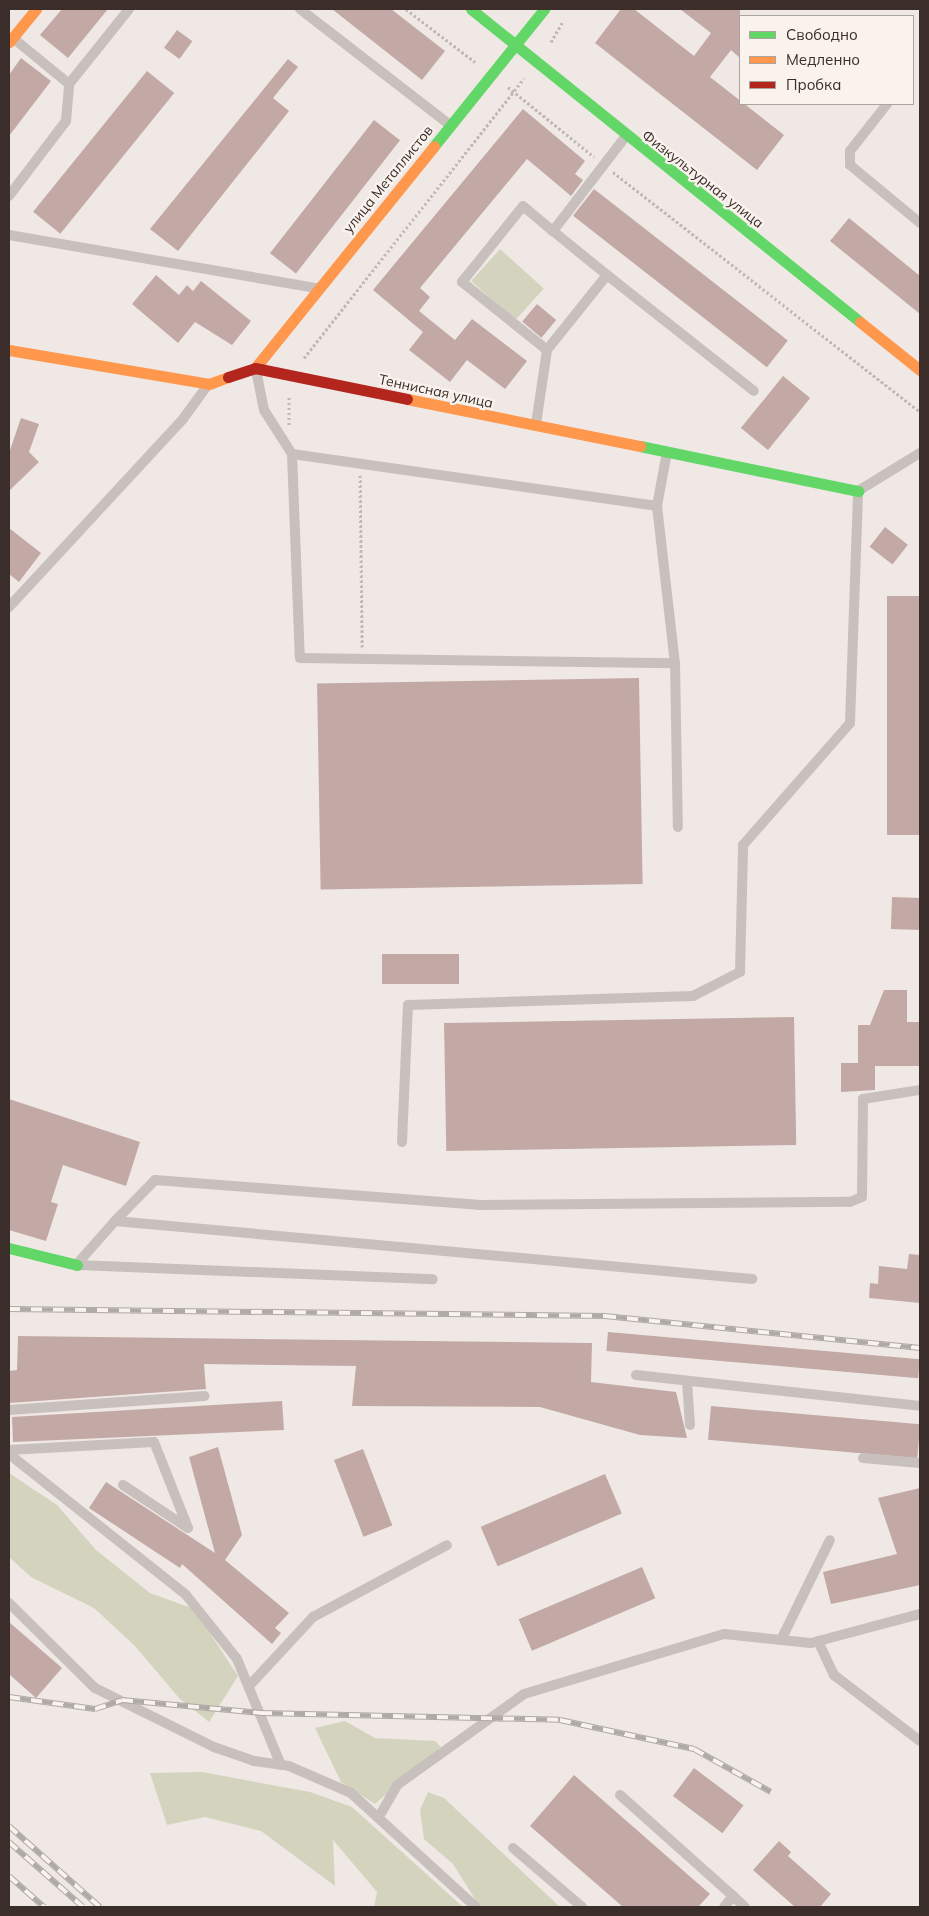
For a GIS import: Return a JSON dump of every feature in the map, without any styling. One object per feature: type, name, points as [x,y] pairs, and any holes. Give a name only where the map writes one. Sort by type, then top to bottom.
[{"type":"street","points":[[10,40],[36,9]]},
{"type":"street","name":"Физкультурная улица","points":[[471,9],[625,136],[920,370]]},
{"type":"street","name":"улица Металлистов","points":[[255,368],[544,9]]},
{"type":"street","points":[[9,350],[209,384],[255,368]]},
{"type":"street","name":"Теннисная улица","points":[[255,368],[536,427],[858,491]]},
{"type":"street","points":[[9,1248],[77,1265]]},
{"type":"lane","points":[[9,196],[66,121],[69,84],[129,9]]},
{"type":"lane","points":[[300,9],[450,125]]},
{"type":"lane","points":[[10,40],[69,84]]},
{"type":"lane","points":[[886,105],[850,151],[850,165],[920,223]]},
{"type":"lane","points":[[553,231],[625,136]]},
{"type":"lane","points":[[547,350],[462,282],[523,206],[754,391]]},
{"type":"lane","points":[[9,235],[320,288]]},
{"type":"lane","points":[[536,427],[547,350],[607,275]]},
{"type":"lane","points":[[255,368],[264,410],[292,454],[300,658],[674,663]]},
{"type":"lane","points":[[9,607],[183,419],[209,384]]},
{"type":"lane","points":[[667,452],[657,506],[674,663],[678,827]]},
{"type":"lane","points":[[402,1142],[408,1005],[693,996],[740,972],[743,845],[850,723],[858,491],[920,453]]},
{"type":"lane","points":[[292,454],[657,506]]},
{"type":"lane","points":[[77,1265],[115,1221],[155,1180],[478,1205],[850,1202],[862,1197],[863,1099],[920,1090]]},
{"type":"lane","points":[[115,1221],[752,1280]]},
{"type":"lane","points":[[77,1265],[433,1280]]},
{"type":"lane","points":[[636,1375],[920,1406]]},
{"type":"lane","points":[[687,1381],[690,1425]]},
{"type":"lane","points":[[9,1410],[205,1396]]},
{"type":"lane","points":[[9,1450],[154,1442],[188,1528],[123,1485]]},
{"type":"lane","points":[[9,1454],[186,1594],[237,1659],[281,1765]]},
{"type":"lane","points":[[863,1458],[920,1463]]},
{"type":"lane","points":[[781,1640],[830,1540]]},
{"type":"lane","points":[[249,1686],[313,1617],[447,1545]]},
{"type":"lane","points":[[9,1603],[95,1688],[214,1747],[254,1761],[281,1765],[351,1793],[380,1815],[476,1907]]},
{"type":"lane","points":[[380,1815],[398,1785],[524,1694],[724,1634],[818,1642],[920,1614]]},
{"type":"lane","points":[[818,1642],[834,1675],[920,1741]]},
{"type":"lane","points":[[620,1795],[745,1907]]},
{"type":"lane","points":[[513,1848],[582,1907]]},
{"type":"lane","points":[[724,1907],[733,1896]]},
{"type":"path","points":[[406,9],[492,74],[604,165],[920,412]]},
{"type":"path","points":[[551,42],[565,16]]},
{"type":"path","points":[[293,434],[290,376],[531,70]]},
{"type":"path","points":[[360,463],[362,659]]},
{"type":"green space","points":[[500,249],[544,288],[515,320],[471,281]]},
{"type":"green space","points":[[9,1473],[57,1505],[96,1550],[150,1593],[194,1609],[238,1676],[209,1722],[179,1698],[135,1646],[94,1608],[31,1577],[9,1557]]},
{"type":"green space","points":[[345,1721],[375,1738],[435,1741],[441,1747],[375,1804],[341,1782],[315,1728]]},
{"type":"green space","points":[[202,1772],[310,1792],[352,1807],[463,1907],[374,1907],[377,1892],[333,1840],[335,1886],[261,1831],[205,1817],[167,1825],[150,1773]]},
{"type":"green space","points":[[428,1792],[444,1798],[560,1907],[480,1907],[453,1864],[424,1839],[420,1810]]},
{"type":"building","points":[[62,9],[108,9],[68,58],[40,35]]},
{"type":"building","points":[[332,9],[391,9],[445,51],[422,80]]},
{"type":"building","points":[[621,9],[634,9],[694,56],[711,33],[680,9],[740,9],[739,57],[731,50],[710,77],[739,100],[739,105],[746,105],[784,135],[757,170],[595,43]]},
{"type":"building","points":[[177,30],[192,41],[179,59],[164,48]]},
{"type":"building","points":[[21,58],[51,81],[9,136],[9,75]]},
{"type":"building","points":[[288,59],[298,67],[273,98],[289,111],[178,251],[150,229]]},
{"type":"building","points":[[147,71],[174,93],[60,234],[33,212]]},
{"type":"building","points":[[523,109],[585,161],[575,174],[583,180],[571,196],[527,159],[420,288],[430,297],[419,311],[455,340],[472,319],[527,361],[505,389],[467,360],[450,382],[409,350],[423,332],[373,290]]},
{"type":"building","points":[[374,120],[400,140],[296,273],[270,253]]},
{"type":"building","points":[[594,189],[788,340],[767,367],[573,216]]},
{"type":"building","points":[[849,218],[920,276],[920,314],[830,241]]},
{"type":"building","points":[[156,275],[179,295],[187,285],[193,291],[201,281],[251,321],[232,345],[195,322],[178,343],[132,304]]},
{"type":"building","points":[[537,304],[556,320],[541,338],[522,322]]},
{"type":"building","points":[[783,376],[810,398],[768,450],[741,428]]},
{"type":"building","points":[[21,418],[39,424],[29,452],[39,462],[9,491],[9,453]]},
{"type":"building","points":[[885,527],[908,545],[892,565],[870,547]]},
{"type":"building","points":[[9,528],[41,553],[19,582],[9,574]]},
{"type":"building","points":[[887,596],[920,596],[920,835],[887,835]]},
{"type":"building","points":[[639,678],[643,884],[321,890],[317,684]]},
{"type":"building","points":[[892,897],[920,898],[919,930],[891,929]]},
{"type":"building","points":[[382,954],[459,954],[459,984],[382,984]]},
{"type":"building","points":[[884,990],[907,990],[907,1022],[920,1022],[920,1066],[875,1066],[875,1090],[841,1092],[841,1063],[858,1063],[858,1025],[870,1025]]},
{"type":"building","points":[[794,1017],[796,1145],[446,1151],[444,1023]]},
{"type":"building","points":[[9,1099],[140,1142],[126,1186],[63,1165],[51,1202],[58,1204],[46,1241],[9,1230]]},
{"type":"building","points":[[909,1254],[920,1255],[920,1303],[869,1298],[870,1283],[878,1284],[879,1266],[907,1269]]},
{"type":"building","points":[[608,1332],[920,1359],[918,1378],[606,1351]]},
{"type":"building","points":[[18,1336],[592,1343],[591,1382],[676,1392],[687,1438],[640,1435],[540,1407],[352,1406],[356,1366],[204,1364],[206,1389],[9,1403],[9,1371],[17,1370]]},
{"type":"building","points":[[282,1401],[284,1430],[13,1442],[12,1417]]},
{"type":"building","points":[[711,1406],[920,1424],[917,1458],[708,1440]]},
{"type":"building","points":[[218,1447],[242,1535],[225,1560],[289,1613],[275,1628],[281,1633],[272,1644],[182,1564],[180,1568],[89,1508],[106,1482],[215,1553],[189,1457]]},
{"type":"building","points":[[363,1449],[392,1526],[363,1537],[334,1460]]},
{"type":"building","points":[[605,1474],[622,1514],[498,1566],[481,1527]]},
{"type":"building","points":[[920,1488],[920,1585],[831,1604],[823,1572],[897,1554],[878,1498]]},
{"type":"building","points":[[642,1567],[655,1598],[532,1651],[519,1619]]},
{"type":"building","points":[[9,1622],[62,1668],[36,1698],[9,1674]]},
{"type":"building","points":[[694,1768],[744,1805],[722,1833],[673,1796]]},
{"type":"building","points":[[574,1775],[710,1894],[698,1907],[623,1907],[530,1826]]},
{"type":"building","points":[[779,1841],[791,1852],[788,1856],[831,1894],[820,1907],[795,1907],[753,1870]]},
{"type":"railway","points":[[9,1309],[605,1316],[920,1348]]},
{"type":"railway","points":[[9,1697],[95,1709],[122,1700],[261,1713],[560,1720],[694,1749],[771,1792]]},
{"type":"railway","points":[[9,1826],[100,1907]]},
{"type":"railway","points":[[9,1842],[83,1907]]},
{"type":"railway","points":[[9,1876],[44,1907]]},
{"type":"traffic: fast","points":[[471,9],[860,322]]},
{"type":"traffic: fast","points":[[434,146],[544,9]]},
{"type":"traffic: fast","points":[[640,446],[858,491]]},
{"type":"traffic: fast","points":[[9,1248],[77,1265]]},
{"type":"traffic: slow","points":[[9,42],[36,9]]},
{"type":"traffic: slow","points":[[255,368],[434,146]]},
{"type":"traffic: slow","points":[[860,322],[920,370]]},
{"type":"traffic: slow","points":[[9,350],[209,384],[228,377]]},
{"type":"traffic: slow","points":[[407,399],[640,446]]},
{"type":"traffic: jam","points":[[228,377],[255,368],[407,399]]}]
